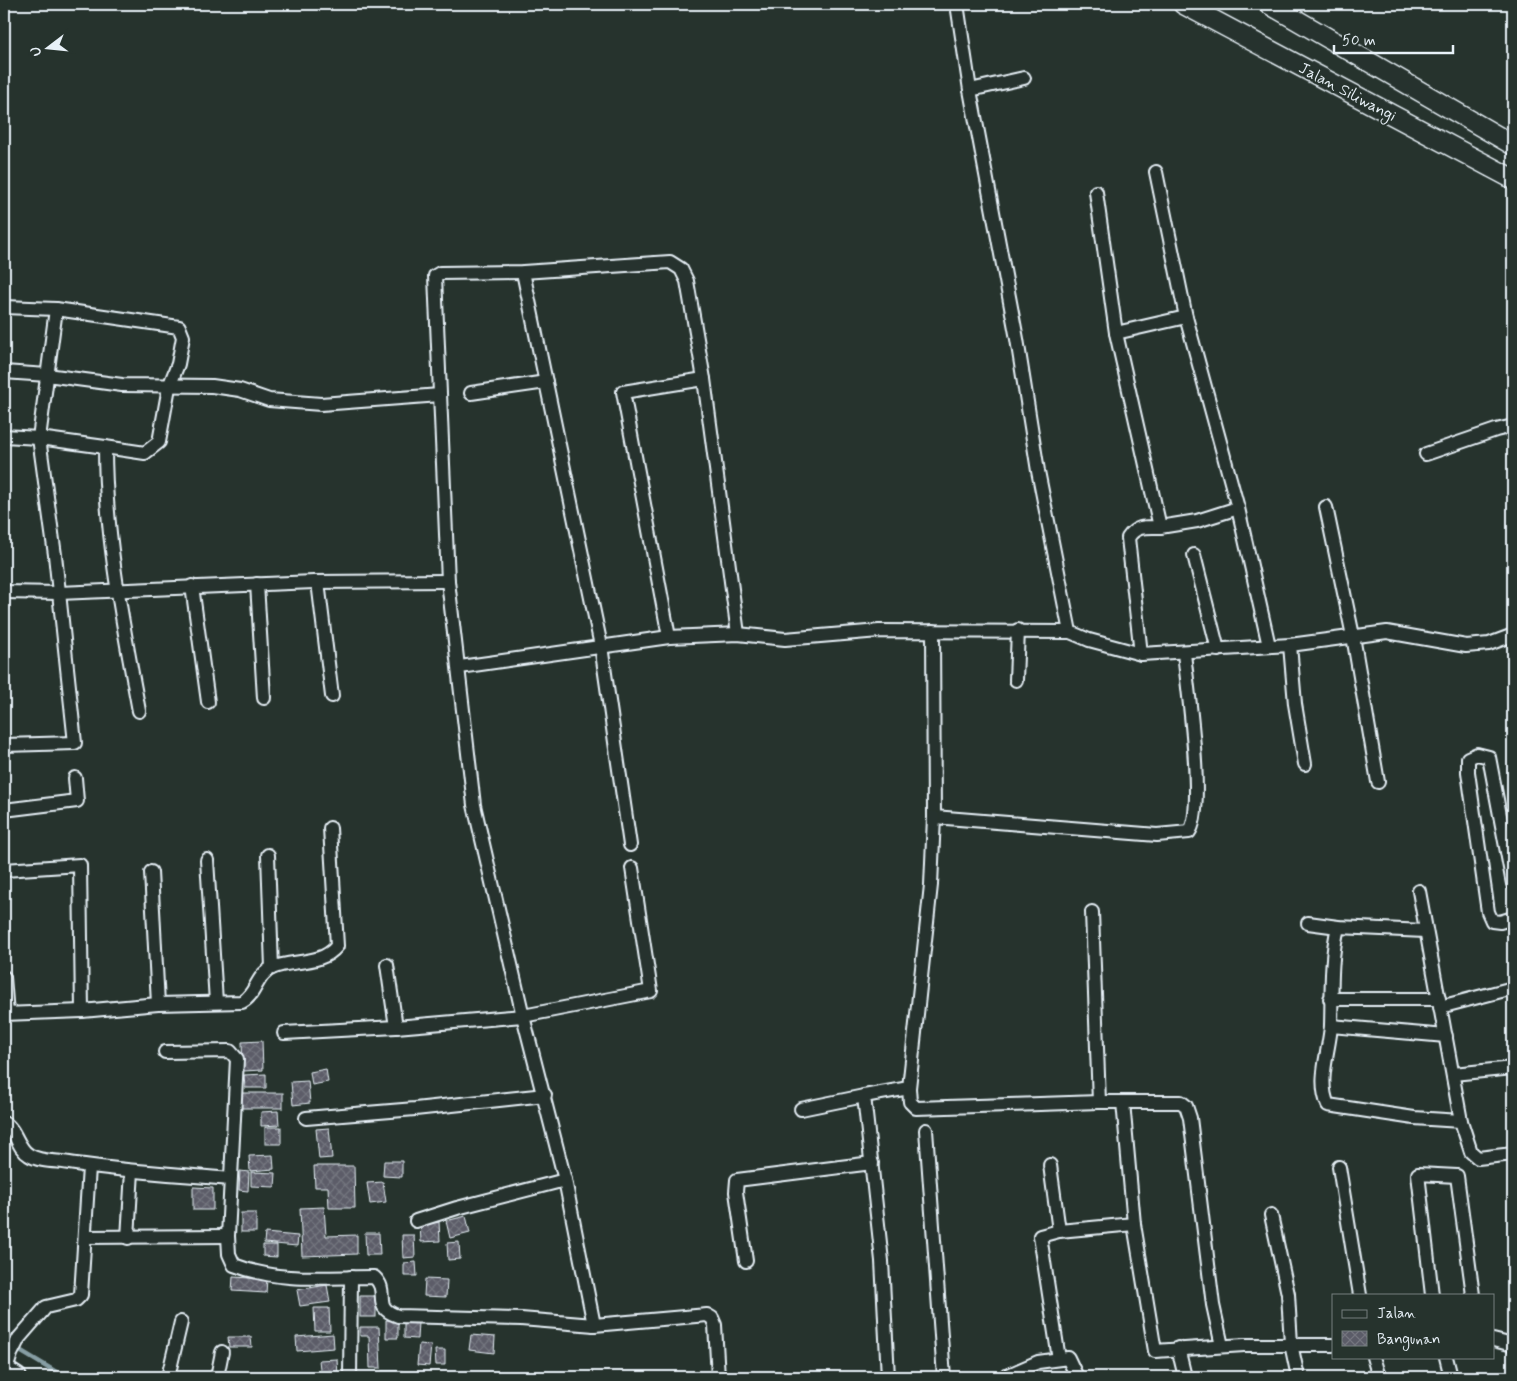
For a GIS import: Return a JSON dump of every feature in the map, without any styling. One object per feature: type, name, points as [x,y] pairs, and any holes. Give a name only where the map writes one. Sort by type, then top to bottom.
[{"type":"main road","name":"Jalan Siliwangi","points":[[1183,4],[1513,179]]},
{"type":"main road","name":"Jalan Siliwangi","points":[[1269,4],[1513,145]]},
{"type":"street","points":[[957,4],[970,90],[1017,339],[1038,471],[1070,632]]},
{"type":"street","points":[[970,90],[1024,78]]},
{"type":"street","points":[[1156,172],[1186,317],[1238,508],[1269,646]]},
{"type":"street","points":[[1096,192],[1116,334],[1160,527]]},
{"type":"street","points":[[594,1325],[565,1180],[545,1095],[523,1016],[474,805],[460,668],[448,581],[435,276],[440,273],[523,272],[670,262],[681,269],[687,281],[704,379],[738,634]]},
{"type":"street","points":[[523,272],[601,646],[630,845]]},
{"type":"street","points":[[4,307],[56,309],[179,327],[183,337],[178,364],[169,387],[159,442],[145,453],[39,438],[4,436]]},
{"type":"street","points":[[4,745],[75,743],[60,593],[39,438],[56,309]]},
{"type":"street","points":[[1116,334],[1186,317]]},
{"type":"street","points":[[4,372],[47,375],[122,385],[212,386],[240,390],[268,400],[322,404],[440,395]]},
{"type":"street","points":[[669,637],[623,392],[704,379]]},
{"type":"street","points":[[471,393],[546,382]]},
{"type":"street","points":[[1426,454],[1513,426]]},
{"type":"street","points":[[104,447],[105,476],[117,591],[139,711]]},
{"type":"street","points":[[1326,506],[1353,636],[1378,782]]},
{"type":"street","points":[[1141,654],[1128,538],[1132,531],[1141,527],[1160,527],[1197,521],[1238,508]]},
{"type":"street","points":[[1194,555],[1218,650]]},
{"type":"street","points":[[4,593],[40,591],[60,593],[318,582],[448,581]]},
{"type":"street","points":[[318,582],[332,696]]},
{"type":"street","points":[[257,584],[264,698]]},
{"type":"street","points":[[192,586],[208,702]]},
{"type":"street","points":[[1016,680],[1018,630]]},
{"type":"street","points":[[460,668],[669,637],[738,634],[785,639],[879,631],[1018,630],[1070,632],[1089,640],[1141,654],[1184,653],[1290,645],[1387,632],[1466,646],[1488,644],[1513,635]]},
{"type":"street","points":[[933,631],[934,817],[931,885],[908,1088],[910,1102],[916,1108],[1099,1102],[1181,1102],[1188,1110],[1212,1305],[1222,1346]]},
{"type":"street","points":[[1290,645],[1305,764]]},
{"type":"street","points":[[934,817],[1157,835],[1189,832],[1195,820],[1196,778],[1184,653]]},
{"type":"street","points":[[1513,884],[1489,757],[1478,754],[1468,758],[1468,772],[1488,912],[1492,921],[1496,922],[1513,918]]},
{"type":"street","points":[[4,810],[77,801],[75,778]]},
{"type":"street","points":[[4,977],[5,1014],[82,1011],[158,1004],[242,1002],[248,999],[257,981],[272,968],[326,957],[337,946],[330,828]]},
{"type":"street","points":[[268,855],[272,968]]},
{"type":"street","points":[[207,860],[216,1002]]},
{"type":"street","points":[[4,870],[80,865],[82,1011]]},
{"type":"street","points":[[284,1033],[396,1028],[523,1016],[651,991],[632,868]]},
{"type":"street","points":[[151,872],[158,1004]]},
{"type":"street","points":[[1419,891],[1462,1121],[1471,1152],[1478,1158],[1513,1154]]},
{"type":"street","points":[[1092,912],[1099,1102]]},
{"type":"street","points":[[1308,923],[1338,927],[1425,931]]},
{"type":"street","points":[[1338,927],[1334,944],[1330,1026],[1323,1088],[1328,1106],[1414,1118],[1462,1121]]},
{"type":"street","points":[[387,965],[396,1028]]},
{"type":"street","points":[[1330,999],[1440,1003],[1513,988]]},
{"type":"street","points":[[1330,1026],[1446,1036]]},
{"type":"street","points":[[165,1052],[230,1051],[235,1054],[237,1059],[228,1236],[229,1254],[234,1265],[257,1274],[299,1279],[374,1277],[381,1285],[382,1308],[386,1312],[398,1316],[521,1319],[594,1325],[707,1315],[712,1318],[715,1325],[718,1377]]},
{"type":"street","points":[[1454,1074],[1513,1068]]},
{"type":"street","points":[[801,1109],[908,1088]]},
{"type":"street","points":[[306,1118],[415,1110],[545,1095]]},
{"type":"street","points":[[864,1096],[882,1261],[888,1377]]},
{"type":"street","points":[[1123,1102],[1134,1224],[1155,1351],[1222,1346],[1332,1344]]},
{"type":"street","points":[[4,1123],[9,1126],[29,1156],[89,1167],[230,1179]]},
{"type":"street","points":[[926,1130],[944,1377]]},
{"type":"street","points":[[746,1261],[736,1187],[738,1180],[872,1163]]},
{"type":"street","points":[[1050,1165],[1059,1231]]},
{"type":"street","points":[[8,1369],[18,1340],[46,1308],[79,1298],[89,1167]]},
{"type":"street","points":[[1339,1167],[1360,1294]]},
{"type":"street","points":[[128,1238],[132,1170]]},
{"type":"street","points":[[1432,1294],[1418,1174],[1457,1176],[1473,1294]]},
{"type":"street","points":[[416,1221],[457,1208],[565,1180]]},
{"type":"street","points":[[1271,1216],[1288,1294],[1290,1344],[1298,1377]]},
{"type":"street","points":[[1059,1359],[1040,1236],[1059,1231],[1134,1224]]},
{"type":"street","points":[[85,1237],[228,1236]]},
{"type":"street","points":[[350,1377],[352,1277]]},
{"type":"street","points":[[168,1377],[181,1322]]},
{"type":"street","points":[[1494,1340],[1513,1345]]},
{"type":"street","points":[[1178,1348],[1185,1377]]},
{"type":"street","points":[[217,1377],[222,1352]]},
{"type":"street","points":[[1004,1377],[1038,1362],[1068,1358],[1077,1377]]},
{"type":"street","points":[[1374,1358],[1379,1377]]},
{"type":"street","points":[[1446,1358],[1451,1377]]},
{"type":"building","points":[[262,1041],[263,1070],[243,1071],[242,1042]]},
{"type":"building","points":[[326,1069],[328,1082],[312,1085],[310,1072]]},
{"type":"building","points":[[266,1074],[266,1088],[245,1088],[244,1075]]},
{"type":"building","points":[[308,1081],[310,1103],[293,1105],[291,1082]]},
{"type":"building","points":[[239,1093],[283,1093],[283,1108],[239,1108]]},
{"type":"building","points":[[278,1111],[279,1125],[261,1126],[261,1112]]},
{"type":"building","points":[[265,1127],[281,1127],[281,1144],[265,1144]]},
{"type":"building","points":[[329,1128],[332,1158],[319,1159],[316,1129]]},
{"type":"building","points":[[273,1155],[274,1169],[250,1171],[249,1156]]},
{"type":"building","points":[[384,1161],[402,1161],[402,1177],[383,1176]]},
{"type":"building","points":[[314,1166],[354,1166],[355,1208],[329,1208],[328,1187],[315,1187]]},
{"type":"building","points":[[240,1171],[249,1172],[248,1191],[239,1190]]},
{"type":"building","points":[[251,1172],[276,1173],[275,1187],[251,1186]]},
{"type":"building","points":[[383,1182],[386,1202],[370,1204],[367,1183]]},
{"type":"building","points":[[193,1187],[213,1188],[213,1210],[193,1210]]},
{"type":"building","points":[[324,1207],[326,1236],[357,1235],[357,1254],[302,1256],[300,1208]]},
{"type":"building","points":[[241,1213],[256,1213],[256,1232],[241,1232]]},
{"type":"building","points":[[466,1216],[470,1233],[450,1238],[446,1221]]},
{"type":"building","points":[[439,1222],[440,1241],[421,1242],[420,1223]]},
{"type":"building","points":[[265,1233],[298,1236],[297,1246],[264,1243]]},
{"type":"building","points":[[365,1233],[379,1233],[380,1255],[366,1255]]},
{"type":"building","points":[[402,1235],[414,1235],[415,1257],[403,1258]]},
{"type":"building","points":[[459,1242],[460,1259],[448,1260],[447,1243]]},
{"type":"building","points":[[263,1245],[277,1245],[277,1257],[263,1256]]},
{"type":"building","points":[[416,1262],[417,1276],[404,1276],[404,1263]]},
{"type":"building","points":[[233,1277],[267,1279],[266,1293],[232,1291]]},
{"type":"building","points":[[425,1279],[447,1280],[446,1297],[424,1296]]},
{"type":"building","points":[[327,1285],[330,1302],[300,1306],[297,1290]]},
{"type":"building","points":[[360,1296],[376,1296],[376,1317],[360,1317]]},
{"type":"building","points":[[314,1308],[329,1308],[330,1331],[315,1331]]},
{"type":"building","points":[[386,1320],[398,1321],[398,1338],[386,1338]]},
{"type":"building","points":[[404,1322],[418,1322],[417,1339],[404,1338]]},
{"type":"building","points":[[360,1327],[379,1327],[381,1368],[370,1368],[369,1336],[360,1336]]},
{"type":"building","points":[[333,1334],[334,1348],[297,1351],[296,1337]]},
{"type":"building","points":[[471,1335],[495,1337],[494,1353],[469,1350]]},
{"type":"building","points":[[228,1337],[251,1337],[252,1347],[229,1347]]},
{"type":"building","points":[[419,1344],[431,1345],[429,1366],[417,1365]]},
{"type":"building","points":[[435,1350],[445,1350],[445,1365],[436,1365]]},
{"type":"building","points":[[337,1359],[338,1377],[321,1377],[319,1360]]},
{"type":"building","points":[[382,1371],[402,1371],[402,1377],[382,1377]]},
{"type":"waterway","points":[[4,1341],[64,1377]]}]
